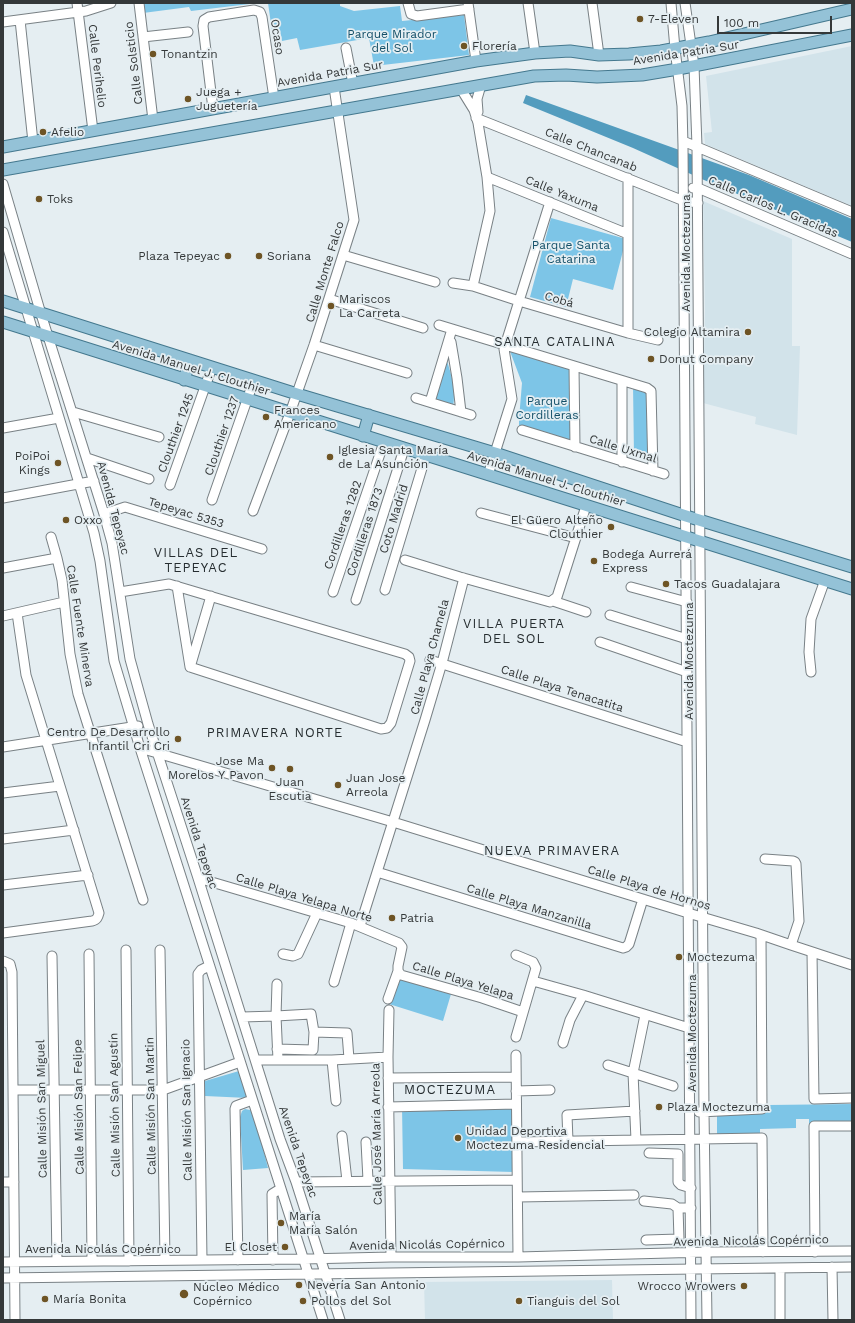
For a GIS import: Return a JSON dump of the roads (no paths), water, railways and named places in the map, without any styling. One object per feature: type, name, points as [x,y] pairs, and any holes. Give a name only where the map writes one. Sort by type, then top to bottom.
[{"type":"main road","name":"Avenida Patria Sur","points":[[3,148],[476,61],[535,53],[570,51],[599,55],[629,54],[675,49],[852,9]]},
{"type":"main road","name":"Avenida Patria Sur","points":[[3,170],[534,76],[566,75],[597,77],[642,75],[852,35]]},
{"type":"main road","name":"Avenida Manuel J. Clouthier","points":[[3,301],[297,394],[495,453],[686,516],[852,567]]},
{"type":"main road","name":"Avenida Manuel J. Clouthier","points":[[3,322],[852,589]]},
{"type":"main road","points":[[184,380],[190,360]]},
{"type":"main road","points":[[363,436],[369,415]]},
{"type":"street","points":[[3,22],[20,20],[77,7],[96,8],[111,3]]},
{"type":"street","name":"Calle Solsticio","points":[[139,3],[153,120]]},
{"type":"street","points":[[408,3],[411,14],[417,16],[468,6],[476,61]]},
{"type":"street","points":[[528,3],[535,53]]},
{"type":"street","points":[[592,3],[599,55]]},
{"type":"street","name":"Avenida Moctezuma","points":[[671,3],[682,106],[684,201],[691,1320]]},
{"type":"street","name":"Avenida Moctezuma","points":[[684,3],[694,66],[698,183],[704,1112],[707,1320]]},
{"type":"street","name":"Calle Perihelio","points":[[77,7],[93,132]]},
{"type":"street","name":"Ocaso","points":[[213,109],[203,26],[204,20],[209,17],[254,10],[260,12],[274,98]]},
{"type":"street","points":[[20,20],[33,142]]},
{"type":"street","points":[[143,37],[188,32]]},
{"type":"street","points":[[346,48],[353,84]]},
{"type":"street","points":[[473,286],[490,211],[487,177],[478,120],[477,105],[480,85]]},
{"type":"street","name":"Calle Monte Falco","points":[[252,511],[297,394],[354,220],[334,87]]},
{"type":"street","points":[[462,89],[478,120]]},
{"type":"street","name":"Calle Chancanab","points":[[478,120],[684,201],[698,203]]},
{"type":"street","points":[[683,143],[852,212]]},
{"type":"street","name":"Calle Yaxuma","points":[[487,177],[628,234]]},
{"type":"street","points":[[628,178],[628,333]]},
{"type":"street","name":"Calle Carlos L. Gracidas","points":[[683,188],[698,183],[852,254]]},
{"type":"street","name":"Avenida Tepeyac","points":[[3,184],[112,543],[130,659],[156,753],[198,878],[278,1131],[296,1182],[340,1320]]},
{"type":"street","points":[[488,475],[512,399],[504,350],[505,345],[550,202]]},
{"type":"street","name":"Avenida Tepeyac","points":[[3,232],[94,533],[100,561],[114,661],[133,726],[323,1320]]},
{"type":"street","points":[[343,254],[436,282]]},
{"type":"street","name":"Cobá","points":[[453,283],[473,286],[628,333],[658,340]]},
{"type":"street","points":[[329,299],[423,328]]},
{"type":"street","points":[[439,325],[451,334],[505,345],[647,388],[651,391],[653,471]]},
{"type":"street","points":[[430,402],[451,334]]},
{"type":"street","points":[[451,334],[460,412]]},
{"type":"street","points":[[314,345],[407,373]]},
{"type":"street","points":[[574,366],[576,447]]},
{"type":"street","name":"Clouthier 1245","points":[[170,485],[212,367]]},
{"type":"street","name":"Clouthier 1237","points":[[212,500],[254,380]]},
{"type":"street","points":[[622,381],[622,462]]},
{"type":"street","points":[[416,398],[471,415]]},
{"type":"street","points":[[73,412],[159,437]]},
{"type":"street","points":[[3,428],[59,418]]},
{"type":"street","name":"Calle Uxmal","points":[[522,430],[664,474]]},
{"type":"street","name":"Cordilleras 1282","points":[[333,592],[384,442]]},
{"type":"street","name":"Cordilleras 1873","points":[[356,600],[404,449]]},
{"type":"street","name":"Coto Madrid","points":[[385,590],[426,455]]},
{"type":"street","points":[[87,458],[149,479]]},
{"type":"street","points":[[3,498],[94,481]]},
{"type":"street","points":[[553,601],[557,597],[586,506]]},
{"type":"street","name":"Tepeyac 5353","points":[[104,514],[125,507],[262,549]]},
{"type":"street","points":[[481,513],[576,538]]},
{"type":"street","name":"Calle Fuente Minerva","points":[[51,537],[62,580],[70,654],[78,694],[143,900]]},
{"type":"street","points":[[3,568],[57,558]]},
{"type":"street","points":[[405,560],[548,602],[553,601],[586,612]]},
{"type":"street","name":"Calle Playa Chamela","points":[[360,926],[442,663],[464,578]]},
{"type":"street","points":[[810,672],[811,619],[824,580]]},
{"type":"street","points":[[120,592],[169,584],[177,586],[405,654],[409,658],[410,665],[391,723],[387,728],[381,729],[190,667]]},
{"type":"street","points":[[177,586],[190,667]]},
{"type":"street","points":[[631,587],[687,602]]},
{"type":"street","points":[[190,667],[211,596]]},
{"type":"street","points":[[3,616],[64,602]]},
{"type":"street","points":[[3,933],[92,921],[96,920],[99,913],[26,675],[17,613]]},
{"type":"street","points":[[610,615],[687,639]]},
{"type":"street","points":[[600,642],[687,672]]},
{"type":"street","name":"Calle Playa Tenacatita","points":[[430,660],[687,742]]},
{"type":"street","points":[[3,747],[148,724]]},
{"type":"street","name":"Calle Playa de Hornos","points":[[140,748],[393,822],[852,964]]},
{"type":"street","points":[[3,793],[60,786]]},
{"type":"street","points":[[3,839],[74,830]]},
{"type":"street","points":[[765,859],[795,862],[799,921],[791,945]]},
{"type":"street","name":"Calle Playa Manzanilla","points":[[377,872],[622,948],[629,944],[643,899]]},
{"type":"street","points":[[3,885],[88,875]]},
{"type":"street","name":"Calle Playa Yelapa Norte","points":[[198,878],[351,923],[402,945],[398,971]]},
{"type":"street","points":[[283,954],[293,956],[298,954],[317,913]]},
{"type":"street","points":[[334,982],[351,923]]},
{"type":"street","points":[[690,1112],[762,1109],[761,935]]},
{"type":"street","name":"Calle Misión San Agustín","points":[[126,950],[129,1261]]},
{"type":"street","name":"Calle Misión San Martin","points":[[160,950],[166,1260]]},
{"type":"street","points":[[812,952],[814,1100],[852,1098]]},
{"type":"street","name":"Calle Misión San Felipe","points":[[89,954],[92,1261]]},
{"type":"street","points":[[516,955],[533,962],[536,968],[516,1037]]},
{"type":"street","name":"Calle Misión San Miguel","points":[[52,956],[57,1261]]},
{"type":"street","points":[[6,962],[12,972],[15,1320]]},
{"type":"street","name":"Calle Misión San Ignacio","points":[[202,1260],[198,974],[201,970],[209,966]]},
{"type":"street","points":[[388,999],[398,971]]},
{"type":"street","name":"Calle Playa Yelapa","points":[[398,971],[401,975],[482,998],[523,1012]]},
{"type":"street","points":[[533,980],[689,1028]]},
{"type":"street","points":[[277,984],[276,1016],[278,1060]]},
{"type":"street","points":[[563,1043],[570,1020],[583,995]]},
{"type":"street","points":[[222,1006],[237,1001]]},
{"type":"street","name":"Calle José María Arreola","points":[[389,1010],[388,1107],[390,1257]]},
{"type":"street","points":[[242,1017],[311,1014],[314,1032],[314,1060]]},
{"type":"street","points":[[636,1140],[633,1073],[646,1015]]},
{"type":"street","points":[[314,1032],[347,1034],[350,1059]]},
{"type":"street","points":[[278,1049],[313,1050]]},
{"type":"street","points":[[516,1055],[518,1257]]},
{"type":"street","points":[[256,1060],[332,1060],[388,1057]]},
{"type":"street","points":[[332,1060],[336,1101]]},
{"type":"street","points":[[13,1090],[163,1090],[240,1062]]},
{"type":"street","points":[[608,1065],[673,1086]]},
{"type":"street","points":[[388,1078],[516,1077]]},
{"type":"street","points":[[516,1091],[550,1090]]},
{"type":"street","points":[[238,1260],[235,1109],[239,1104],[252,1100]]},
{"type":"street","points":[[388,1107],[516,1104]]},
{"type":"street","points":[[568,1141],[567,1115],[635,1111]]},
{"type":"street","points":[[815,1252],[814,1126],[852,1126]]},
{"type":"street","points":[[262,1133],[278,1131]]},
{"type":"street","points":[[342,1136],[347,1181]]},
{"type":"street","points":[[517,1142],[762,1138],[763,1252]]},
{"type":"street","points":[[366,1142],[368,1180]]},
{"type":"street","points":[[649,1153],[678,1154],[678,1182],[681,1185],[691,1188]]},
{"type":"street","points":[[296,1182],[368,1180],[517,1180]]},
{"type":"street","points":[[3,1182],[14,1182]]},
{"type":"street","points":[[273,1260],[272,1194],[280,1189]]},
{"type":"street","points":[[518,1197],[634,1195]]},
{"type":"street","points":[[644,1201],[672,1204],[678,1208],[691,1208]]},
{"type":"street","points":[[646,1240],[679,1239],[678,1208]]},
{"type":"street","name":"Avenida Nicolás Copérnico","points":[[3,1262],[273,1260],[390,1257],[518,1257],[691,1254],[707,1252],[852,1251]]},
{"type":"street","points":[[832,1267],[833,1320]]},
{"type":"street","points":[[3,1278],[852,1267]]},
{"type":"street","points":[[780,1268],[780,1320]]},
{"type":"place","name":"7-Eleven","points":[[640,19]]},
{"type":"place","name":"Florería","points":[[464,46]]},
{"type":"place","name":"Tonantzin","points":[[153,54]]},
{"type":"place","name":"Juega + Juguetería","points":[[188,99]]},
{"type":"place","name":"Afelio","points":[[43,132]]},
{"type":"place","name":"Toks","points":[[39,199]]},
{"type":"place","name":"Plaza Tepeyac","points":[[228,256]]},
{"type":"place","name":"Soriana","points":[[259,256]]},
{"type":"place","name":"Mariscos La Carreta","points":[[331,306]]},
{"type":"place","name":"Colegio Altamira","points":[[748,332]]},
{"type":"place","name":"Donut Company","points":[[651,359]]},
{"type":"place","name":"Frances Americano","points":[[266,417]]},
{"type":"place","name":"Iglesia Santa María de La Asunción","points":[[330,457]]},
{"type":"place","name":"PoiPoi Kings","points":[[58,463]]},
{"type":"place","name":"Oxxo","points":[[66,520]]},
{"type":"place","name":"El Güero Alteño Clouthier","points":[[611,527]]},
{"type":"place","name":"Bodega Aurrerá Express","points":[[594,561]]},
{"type":"place","name":"Tacos Guadalajara","points":[[666,584]]},
{"type":"place","name":"Centro De Desarrollo Infantil Cri Cri","points":[[178,739]]},
{"type":"place","name":"Jose Ma Morelos Y Pavon","points":[[272,768]]},
{"type":"place","name":"Juan Escutia","points":[[290,769]]},
{"type":"place","name":"Juan Jose Arreola","points":[[338,785]]},
{"type":"place","name":"Patria","points":[[392,918]]},
{"type":"place","name":"Moctezuma","points":[[679,957]]},
{"type":"place","name":"Plaza Moctezuma","points":[[659,1107]]},
{"type":"place","name":"Unidad Deportiva Moctezuma Residencial","points":[[458,1138]]},
{"type":"place","name":"María María Salón","points":[[281,1223]]},
{"type":"place","name":"El Closet","points":[[285,1247]]},
{"type":"place","name":"Nevería San Antonio","points":[[299,1285]]},
{"type":"place","name":"Wrocco Wrowers","points":[[744,1286]]},
{"type":"place","name":"Núcleo Médico Copérnico","points":[[184,1294]]},
{"type":"place","name":"María Bonita","points":[[45,1299]]},
{"type":"place","name":"Pollos del Sol","points":[[303,1301]]},
{"type":"place","name":"Tianguis del Sol","points":[[519,1301]]},
{"type":"district","name":"SANTA CATALINA","points":[[555,342]]},
{"type":"district","name":"VILLAS DEL TEPEYAC","points":[[196,560]]},
{"type":"district","name":"VILLA PUERTA DEL SOL","points":[[514,632]]},
{"type":"district","name":"PRIMAVERA NORTE","points":[[275,733]]},
{"type":"district","name":"NUEVA PRIMAVERA","points":[[552,851]]},
{"type":"district","name":"MOCTEZUMA","points":[[450,1090]]},
{"type":"park label","name":"Parque Mirador del Sol","points":[[392,41]]},
{"type":"park label","name":"Parque Santa Catarina","points":[[571,252]]},
{"type":"park label","name":"Parque Cordilleras","points":[[547,408]]}]
